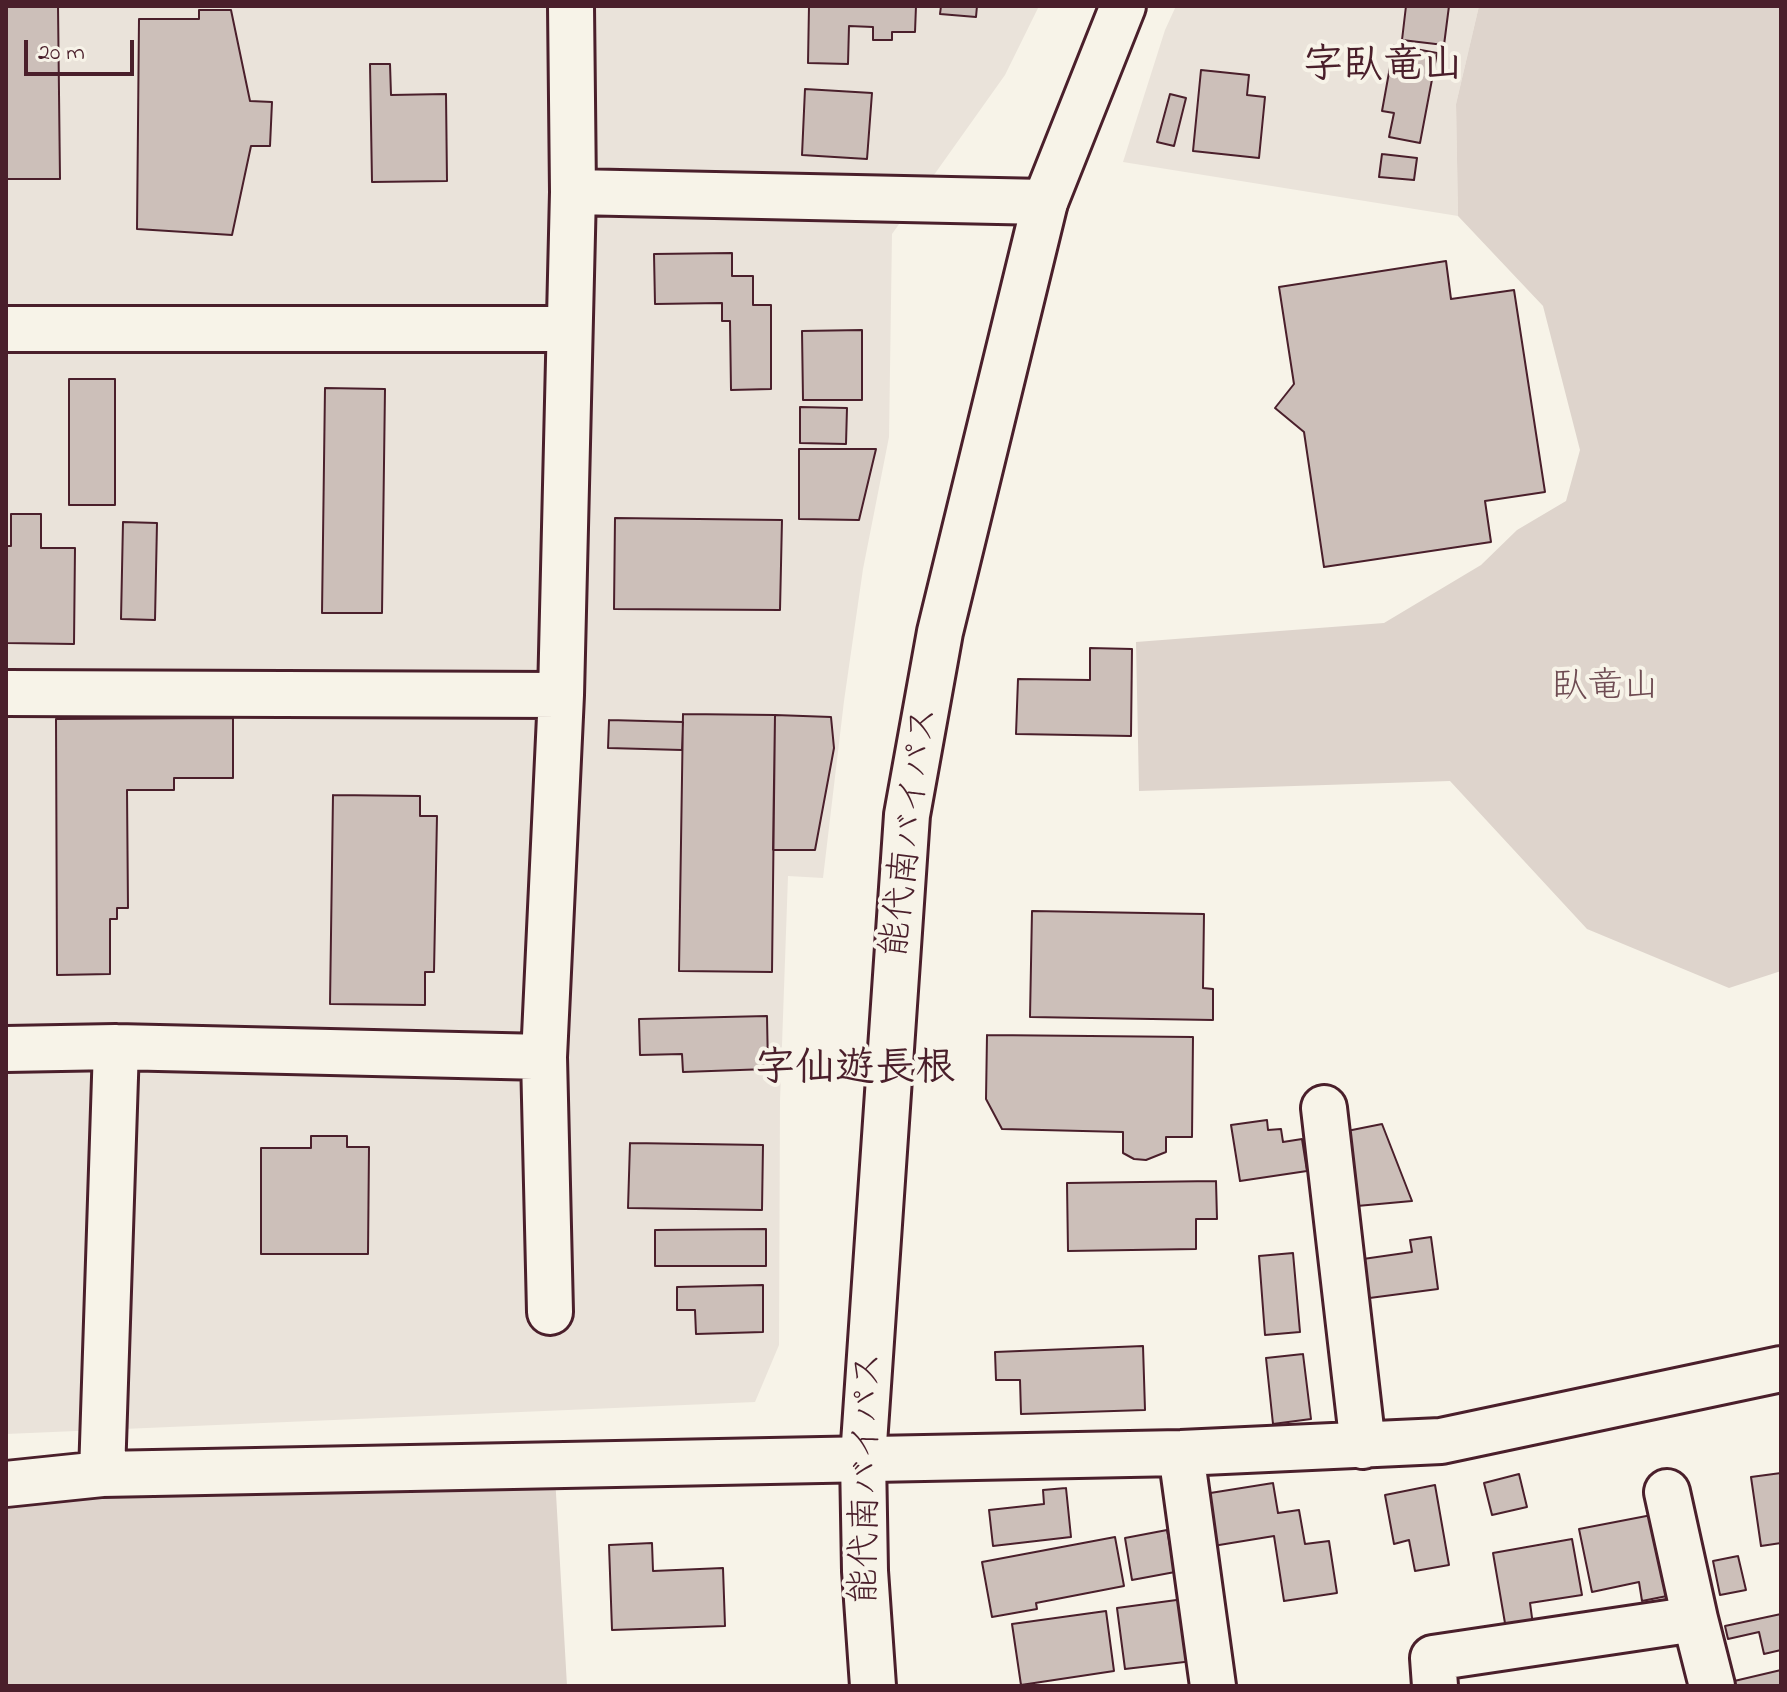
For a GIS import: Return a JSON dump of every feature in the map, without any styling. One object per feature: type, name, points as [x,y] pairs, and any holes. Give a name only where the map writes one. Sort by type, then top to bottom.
[{"type":"main road","points":[[550,1312],[544,1057],[561,695],[573,192],[571,6]]},
{"type":"main road","name":"能代南バイパス","points":[[873,1686],[865,1571],[863,1458],[907,815],[940,632],[1045,202],[1123,6]]},
{"type":"main road","points":[[573,192],[1045,202]]},
{"type":"main road","points":[[6,329],[568,329]]},
{"type":"main road","points":[[6,693],[561,695]]},
{"type":"main road","points":[[102,1474],[116,1047]]},
{"type":"main road","points":[[6,1049],[116,1047],[544,1057]]},
{"type":"main road","points":[[1324,1108],[1363,1446]]},
{"type":"main road","points":[[6,1484],[102,1474],[1181,1453],[1441,1441],[1781,1369]]},
{"type":"main road","points":[[1181,1453],[1213,1686]]},
{"type":"main road","points":[[1667,1492],[1712,1686]]},
{"type":"main road","points":[[1435,1686],[1433,1658],[1695,1619]]},
{"type":"shaded area","points":[[6,6],[1039,6],[1005,75],[892,234],[889,437],[863,569],[823,878],[788,876],[780,1101],[779,1345],[755,1402],[6,1434]]},
{"type":"shaded area","points":[[1176,6],[1479,6],[1456,104],[1458,216],[1123,162],[1165,30]]},
{"type":"green space","name":"臥竜山","points":[[1479,6],[1781,6],[1781,971],[1729,988],[1587,929],[1450,781],[1139,791],[1136,642],[1384,623],[1481,565],[1517,530],[1566,501],[1580,450],[1543,306],[1458,216],[1456,104]]},
{"type":"green space","points":[[555,1476],[567,1686],[6,1686],[6,1505],[135,1495]]},
{"type":"building","points":[[6,6],[58,6],[60,179],[6,179]]},
{"type":"building","points":[[809,6],[916,6],[915,32],[892,32],[892,40],[873,40],[873,27],[849,26],[848,64],[808,63]]},
{"type":"building","points":[[941,6],[977,6],[976,17],[940,14]]},
{"type":"building","points":[[1406,6],[1449,6],[1444,45],[1402,40]]},
{"type":"building","points":[[199,10],[231,10],[250,101],[272,102],[270,146],[251,146],[232,235],[137,229],[139,19],[199,19]]},
{"type":"building","points":[[1394,45],[1437,53],[1420,143],[1389,137],[1394,113],[1382,111]]},
{"type":"building","points":[[370,64],[390,64],[391,95],[446,94],[447,181],[372,182]]},
{"type":"building","points":[[1201,70],[1249,75],[1247,95],[1265,97],[1259,158],[1193,151]]},
{"type":"building","points":[[805,89],[872,93],[867,159],[802,155]]},
{"type":"building","points":[[1170,94],[1186,98],[1174,146],[1157,142]]},
{"type":"building","points":[[1382,154],[1417,158],[1414,180],[1379,177]]},
{"type":"building","points":[[732,253],[732,276],[753,276],[753,305],[771,305],[771,389],[731,390],[730,321],[722,321],[722,303],[655,304],[654,254]]},
{"type":"building","points":[[1446,261],[1451,299],[1514,290],[1545,492],[1485,501],[1491,542],[1324,567],[1304,432],[1275,408],[1294,384],[1279,287]]},
{"type":"building","points":[[862,330],[862,400],[803,400],[802,331]]},
{"type":"building","points":[[69,379],[115,379],[115,505],[69,505]]},
{"type":"building","points":[[325,388],[385,389],[382,613],[322,613]]},
{"type":"building","points":[[800,407],[847,408],[846,444],[800,443]]},
{"type":"building","points":[[799,449],[876,449],[859,520],[799,519]]},
{"type":"building","points":[[11,514],[41,514],[41,548],[75,548],[74,644],[6,643],[6,546],[11,546]]},
{"type":"building","points":[[615,518],[782,520],[780,610],[614,609]]},
{"type":"building","points":[[123,522],[157,523],[155,620],[121,619]]},
{"type":"building","points":[[1090,648],[1132,649],[1131,736],[1016,734],[1018,679],[1090,680]]},
{"type":"building","points":[[683,714],[775,715],[772,972],[679,971]]},
{"type":"building","points":[[775,715],[831,717],[834,748],[815,850],[773,850]]},
{"type":"building","points":[[233,718],[233,778],[174,778],[174,790],[127,790],[128,908],[117,908],[117,919],[110,919],[110,974],[57,975],[56,719]]},
{"type":"building","points":[[609,720],[683,722],[682,750],[608,748]]},
{"type":"building","points":[[333,795],[420,796],[420,816],[437,816],[434,972],[425,972],[425,1005],[330,1004]]},
{"type":"building","points":[[1032,911],[1204,914],[1203,988],[1213,989],[1213,1020],[1030,1017]]},
{"type":"building","points":[[767,1016],[768,1069],[683,1072],[682,1054],[640,1055],[639,1019]]},
{"type":"building","points":[[987,1035],[1193,1037],[1192,1137],[1166,1137],[1166,1152],[1146,1160],[1134,1159],[1123,1153],[1123,1132],[1002,1129],[986,1099]]},
{"type":"building","points":[[1267,1120],[1268,1130],[1281,1129],[1283,1142],[1302,1139],[1307,1171],[1240,1181],[1231,1125]]},
{"type":"building","points":[[1382,1124],[1412,1201],[1357,1206],[1347,1131]]},
{"type":"building","points":[[311,1136],[347,1136],[347,1147],[369,1147],[368,1254],[261,1254],[261,1148],[311,1148]]},
{"type":"building","points":[[630,1143],[763,1145],[762,1210],[628,1208]]},
{"type":"building","points":[[1216,1181],[1217,1219],[1196,1219],[1196,1249],[1068,1251],[1067,1183]]},
{"type":"building","points":[[766,1229],[766,1266],[655,1266],[655,1230]]},
{"type":"building","points":[[1431,1237],[1438,1289],[1362,1299],[1356,1260],[1412,1252],[1410,1240]]},
{"type":"building","points":[[1293,1253],[1300,1332],[1265,1335],[1259,1256]]},
{"type":"building","points":[[763,1285],[763,1332],[696,1334],[695,1310],[677,1310],[677,1287]]},
{"type":"building","points":[[1143,1346],[1145,1410],[1021,1414],[1020,1380],[996,1380],[995,1352]]},
{"type":"building","points":[[1303,1354],[1311,1419],[1273,1424],[1266,1358]]},
{"type":"building","points":[[1781,1473],[1781,1543],[1761,1546],[1751,1477]]},
{"type":"building","points":[[1519,1474],[1527,1507],[1492,1515],[1484,1483]]},
{"type":"building","points":[[1273,1483],[1278,1513],[1299,1510],[1305,1544],[1329,1541],[1337,1593],[1284,1601],[1274,1536],[1213,1546],[1204,1494]]},
{"type":"building","points":[[1435,1485],[1449,1565],[1415,1571],[1409,1540],[1394,1544],[1385,1495]]},
{"type":"building","points":[[1066,1488],[1071,1537],[993,1546],[989,1510],[1044,1504],[1043,1490]]},
{"type":"building","points":[[1662,1513],[1677,1594],[1642,1601],[1639,1582],[1592,1592],[1579,1529]]},
{"type":"building","points":[[1167,1530],[1175,1572],[1132,1580],[1125,1538]]},
{"type":"building","points":[[1115,1537],[1124,1586],[1036,1603],[1037,1609],[992,1617],[982,1562]]},
{"type":"building","points":[[1572,1539],[1582,1595],[1530,1603],[1533,1625],[1506,1629],[1493,1553]]},
{"type":"building","points":[[652,1543],[653,1571],[723,1568],[725,1626],[612,1630],[609,1545]]},
{"type":"building","points":[[1738,1556],[1746,1590],[1720,1595],[1713,1561]]},
{"type":"building","points":[[1184,1599],[1193,1661],[1125,1669],[1117,1608]]},
{"type":"building","points":[[1106,1611],[1114,1671],[1021,1685],[1012,1624]]},
{"type":"building","points":[[1781,1614],[1781,1650],[1764,1654],[1759,1632],[1728,1639],[1725,1626]]},
{"type":"building","points":[[1781,1670],[1781,1686],[1730,1686],[1730,1682]]},
{"type":"district","name":"字臥竜山","points":[[1383,69]]},
{"type":"district","name":"字仙遊長根","points":[[855,1072]]}]
